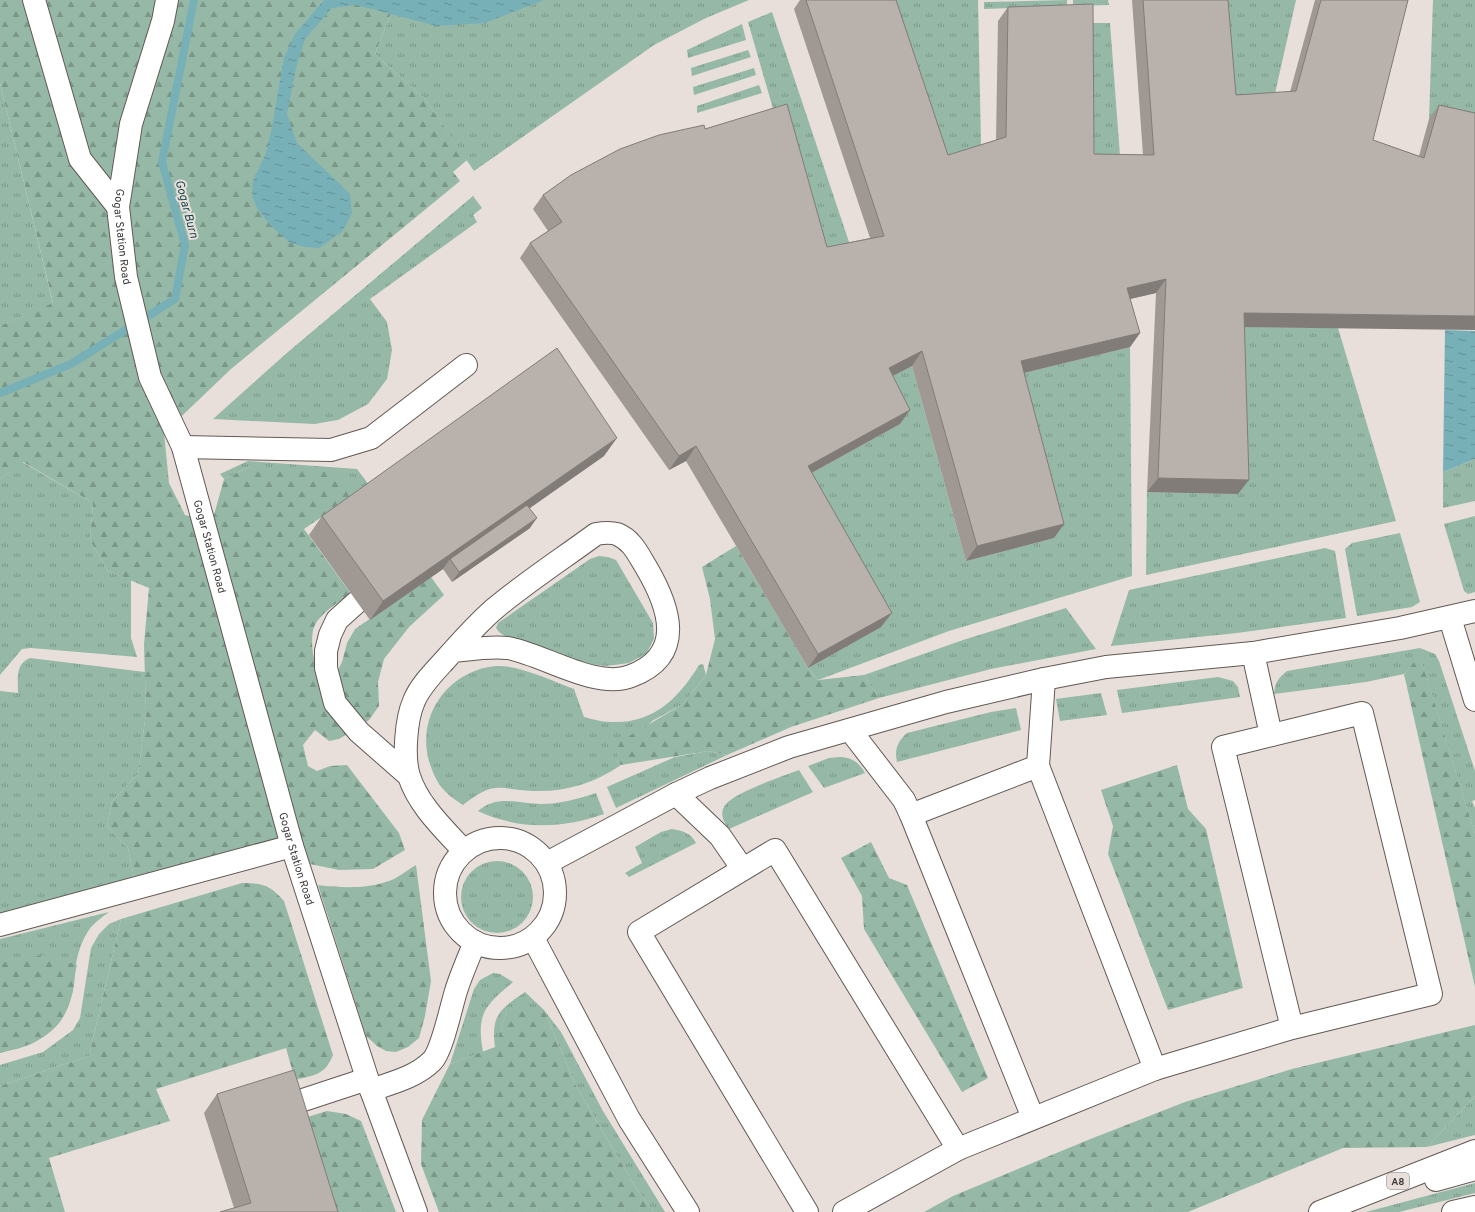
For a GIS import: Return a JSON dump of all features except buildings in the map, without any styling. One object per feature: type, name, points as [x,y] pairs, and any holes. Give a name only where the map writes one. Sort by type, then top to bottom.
[{"type":"street","points":[[34,0],[80,159],[118,207]]},
{"type":"street","name":"Gogar Station Road","points":[[168,0],[163,21],[131,124],[118,207],[126,277],[150,377],[183,447],[292,846],[369,1084],[416,1212]]},
{"type":"street","points":[[183,447],[331,450],[338,448],[371,438],[466,365]]},
{"type":"street","points":[[454,651],[483,648],[508,648],[561,667],[599,677],[616,679],[630,677],[656,660],[663,650],[668,640],[668,614],[658,587],[633,546],[616,534],[596,534],[493,610],[454,651],[430,677],[414,701],[408,727],[406,750],[408,775],[419,798],[464,851]]},
{"type":"street","points":[[357,602],[337,620],[326,651],[326,668],[335,703],[359,732],[408,775]]},
{"type":"street","points":[[547,863],[676,794],[710,778],[788,747],[946,702],[1044,679],[1106,667],[1253,653],[1400,628],[1450,618],[1475,611]]},
{"type":"street","points":[[1450,618],[1475,700]]},
{"type":"street","points":[[1253,653],[1271,735]]},
{"type":"street","points":[[1044,679],[1038,766],[1155,1069]]},
{"type":"street","points":[[844,1212],[958,1149],[1155,1069],[1292,1028],[1431,994],[1362,713],[1223,747],[1292,1028]]},
{"type":"street","points":[[850,730],[904,800],[1033,1118]]},
{"type":"street","points":[[911,815],[1038,766]]},
{"type":"street","points":[[676,794],[720,836],[742,868]]},
{"type":"street","points":[[502,838],[520,842],[535,850],[547,863],[554,878],[556,895],[554,906],[545,926],[533,938],[519,945],[504,948],[489,947],[475,942],[463,934],[454,923],[448,910],[445,897],[446,882],[451,869],[464,851],[485,840],[502,838]]},
{"type":"street","points":[[0,925],[292,846]]},
{"type":"street","points":[[807,1212],[639,932],[742,868],[775,850],[958,1149]]},
{"type":"street","points":[[533,938],[629,1119],[688,1212]]},
{"type":"street","points":[[291,1104],[369,1084],[406,1078],[421,1070],[433,1060],[439,1048],[456,990],[475,942]]},
{"type":"street","name":"A8","points":[[1320,1212],[1475,1151]]},
{"type":"street","name":"A8","points":[[1320,1212],[1475,1169]]},
{"type":"street","points":[[1453,1212],[1475,1207]]},
{"type":"green space","points":[[0,0],[396,0],[375,54],[425,99],[467,160],[453,172],[460,181],[231,369],[164,433],[169,483],[185,515],[212,522],[224,479],[249,467],[339,473],[354,495],[304,529],[351,594],[325,612],[314,627],[312,645],[314,659],[319,670],[323,673],[335,676],[342,662],[347,643],[355,629],[431,577],[444,595],[409,627],[384,659],[378,682],[379,706],[369,720],[339,739],[329,741],[315,730],[303,745],[308,766],[317,771],[330,766],[347,765],[399,833],[405,850],[373,869],[339,870],[305,863],[299,838],[135,882],[128,848],[107,826],[112,801],[138,774],[146,712],[144,644],[149,588],[108,571],[90,540],[93,503],[23,462],[0,479],[0,326],[53,303],[0,83]]},
{"type":"green space","points":[[396,0],[749,0],[706,18],[654,45],[474,171],[425,99],[375,54]]},
{"type":"green space","points":[[881,0],[978,0],[981,145],[935,160]]},
{"type":"green space","points":[[1067,0],[1067,6],[984,9],[984,2]]},
{"type":"green space","points":[[1073,0],[1108,0],[1109,5],[1073,6]]},
{"type":"green space","points":[[1217,0],[1296,0],[1274,98],[1225,101]]},
{"type":"green space","points":[[1433,0],[1475,0],[1475,130],[1429,119]]},
{"type":"green space","points":[[772,12],[853,254],[817,261],[748,22]]},
{"type":"green space","points":[[1083,23],[1110,23],[1121,169],[1084,169]]},
{"type":"green space","points":[[742,24],[746,40],[688,58],[687,50]]},
{"type":"green space","points":[[748,50],[751,57],[692,76],[691,68]]},
{"type":"green space","points":[[754,68],[756,75],[694,95],[693,87]]},
{"type":"green space","points":[[0,83],[53,304],[0,326]]},
{"type":"green space","points":[[759,85],[762,93],[697,113],[697,106]]},
{"type":"green space","points":[[473,196],[482,208],[473,215],[477,222],[370,299],[387,322],[392,350],[387,379],[368,404],[338,420],[314,424],[213,419],[288,352]]},
{"type":"green space","points":[[1234,327],[1338,328],[1396,521],[1146,575],[1147,492],[1238,494]]},
{"type":"green space","points":[[1130,347],[1132,576],[949,631],[818,680],[808,668],[798,480],[900,424],[879,383],[912,366],[966,561],[1054,538],[1011,376]]},
{"type":"green space","points":[[1475,459],[1475,501],[1443,508],[1443,472]]},
{"type":"green space","points":[[248,461],[357,469],[369,485],[354,495],[249,467],[224,479],[220,474]]},
{"type":"green space","points":[[22,462],[93,503],[90,540],[108,571],[131,580],[131,638],[137,657],[31,648],[22,649],[0,675],[0,479]]},
{"type":"green space","points":[[1475,516],[1475,592],[1468,594],[1464,591],[1444,524]]},
{"type":"green space","points":[[1400,533],[1420,602],[1412,607],[1357,616],[1345,549],[1352,543]]},
{"type":"green space","points":[[736,546],[808,668],[818,680],[864,675],[879,698],[791,727],[727,755],[708,751],[621,765],[616,760],[619,742],[683,704],[706,675],[715,639],[710,599],[702,567]]},
{"type":"green space","points":[[1325,548],[1335,551],[1346,618],[1237,633],[1111,646],[1129,590]]},
{"type":"green space","points":[[599,556],[616,560],[653,623],[654,639],[646,654],[629,663],[606,666],[584,663],[506,637],[496,628],[498,623],[590,559]]},
{"type":"green space","points":[[1066,608],[1096,649],[991,669],[879,698],[864,675],[963,640]]},
{"type":"green space","points":[[1420,648],[1435,654],[1439,661],[1475,771],[1475,800],[1472,801],[1475,808],[1475,834],[1420,656],[1404,674],[1366,682],[1274,694],[1278,681],[1287,671]]},
{"type":"green space","points":[[1420,655],[1475,834],[1475,987],[1404,674]]},
{"type":"green space","points":[[30,658],[145,672],[146,712],[138,774],[112,801],[107,826],[128,848],[135,882],[0,915],[0,691],[18,693],[18,672],[22,664]]},
{"type":"green space","points":[[703,664],[706,675],[683,704],[652,721],[616,760],[621,765],[601,777],[580,785],[557,790],[534,791],[504,788],[491,789],[474,797],[463,805],[446,792],[433,772],[429,761],[426,744],[427,727],[432,712],[440,698],[451,686],[464,676],[479,669],[496,666],[515,668],[574,689],[584,717],[611,722],[640,719],[652,714],[673,698],[683,688],[699,665]]},
{"type":"green space","points":[[1218,677],[1233,681],[1238,687],[1240,697],[1122,713],[1117,690]]},
{"type":"green space","points":[[1101,693],[1107,715],[1060,721],[1056,699]]},
{"type":"green space","points":[[1016,708],[1021,730],[897,762],[896,749],[901,739],[907,733],[991,712]]},
{"type":"green space","points":[[708,751],[727,755],[616,808],[607,787],[675,757]]},
{"type":"green space","points":[[839,757],[854,761],[865,773],[824,788],[808,766],[829,758]]},
{"type":"green space","points":[[1177,765],[1188,809],[1206,829],[1243,988],[1168,1010],[1108,854],[1113,826],[1101,790]]},
{"type":"green space","points":[[799,770],[813,792],[729,829],[722,814],[724,807],[731,799],[760,785]]},
{"type":"green space","points":[[596,793],[604,814],[573,823],[541,825],[509,822],[478,811],[486,806],[501,801],[548,804],[569,801]]},
{"type":"green space","points":[[672,829],[680,830],[686,833],[691,836],[696,843],[629,877],[625,873],[642,863],[635,847],[661,832]]},
{"type":"green space","points":[[871,842],[889,878],[907,885],[988,1078],[962,1092],[864,929],[862,896],[841,858]]},
{"type":"green space","points":[[497,861],[517,867],[527,877],[533,897],[527,917],[517,927],[497,933],[477,927],[467,917],[461,897],[467,877],[477,867]]},
{"type":"green space","points":[[416,865],[431,981],[425,1016],[419,1038],[408,1047],[396,1052],[386,1051],[377,1046],[366,1036],[318,885],[363,887],[380,884],[392,880]]},
{"type":"green space","points":[[242,883],[261,884],[266,886],[274,891],[284,901],[333,1055],[330,1062],[318,1073],[295,1080],[286,1048],[156,1089],[170,1121],[49,1158],[65,1212],[0,1212],[0,1086],[89,1056],[121,919]]},
{"type":"green space","points":[[109,912],[91,927],[80,948],[76,963],[72,992],[62,1018],[51,1031],[35,1042],[0,1053],[0,939]]},
{"type":"green space","points":[[121,919],[89,1056],[0,1086],[0,1065],[43,1052],[73,1030],[80,1018],[91,948],[99,934],[109,924]]},
{"type":"green space","points":[[44,955],[77,965],[73,991],[67,1009],[61,1020],[54,1028],[36,1041],[0,1053],[0,963]]},
{"type":"green space","points":[[493,973],[500,974],[513,982],[489,1004],[485,1011],[481,1028],[483,1052],[450,1064],[474,989],[480,980]]},
{"type":"green space","points":[[525,992],[544,1010],[507,1010],[495,1048],[494,1028],[499,1014],[503,1009]]},
{"type":"green space","points":[[507,1010],[544,1010],[576,1086],[636,1188],[654,1212],[439,1212],[421,1164],[422,1120],[450,1064],[495,1047]]},
{"type":"green space","points":[[544,1010],[561,1032],[603,1111],[665,1212],[654,1212],[636,1188],[576,1086]]},
{"type":"green space","points":[[1475,1025],[1475,1096],[1427,1147],[1343,1148],[1188,1212],[924,1212],[953,1196],[1088,1140],[1185,1102],[1292,1069]]},
{"type":"green space","points":[[1475,1096],[1475,1135],[1427,1147]]},
{"type":"green space","points":[[327,1111],[346,1114],[361,1121],[396,1212],[319,1212],[291,1122]]},
{"type":"green space","points":[[1475,1183],[1475,1193],[1399,1212],[1366,1212]]},
{"type":"water","points":[[324,0],[544,0],[485,23],[437,26],[356,5],[332,8],[305,39],[296,68],[287,114],[297,143],[350,194],[352,213],[343,231],[319,248],[305,247],[290,243],[272,227],[258,210],[252,195],[253,181],[266,153],[271,132],[284,58],[295,34]]},
{"type":"water","points":[[1445,330],[1475,331],[1475,459],[1443,472]]},
{"type":"waterway","name":"Gogar Burn","points":[[0,393],[71,364],[175,299],[185,245],[162,162],[194,0]]}]
